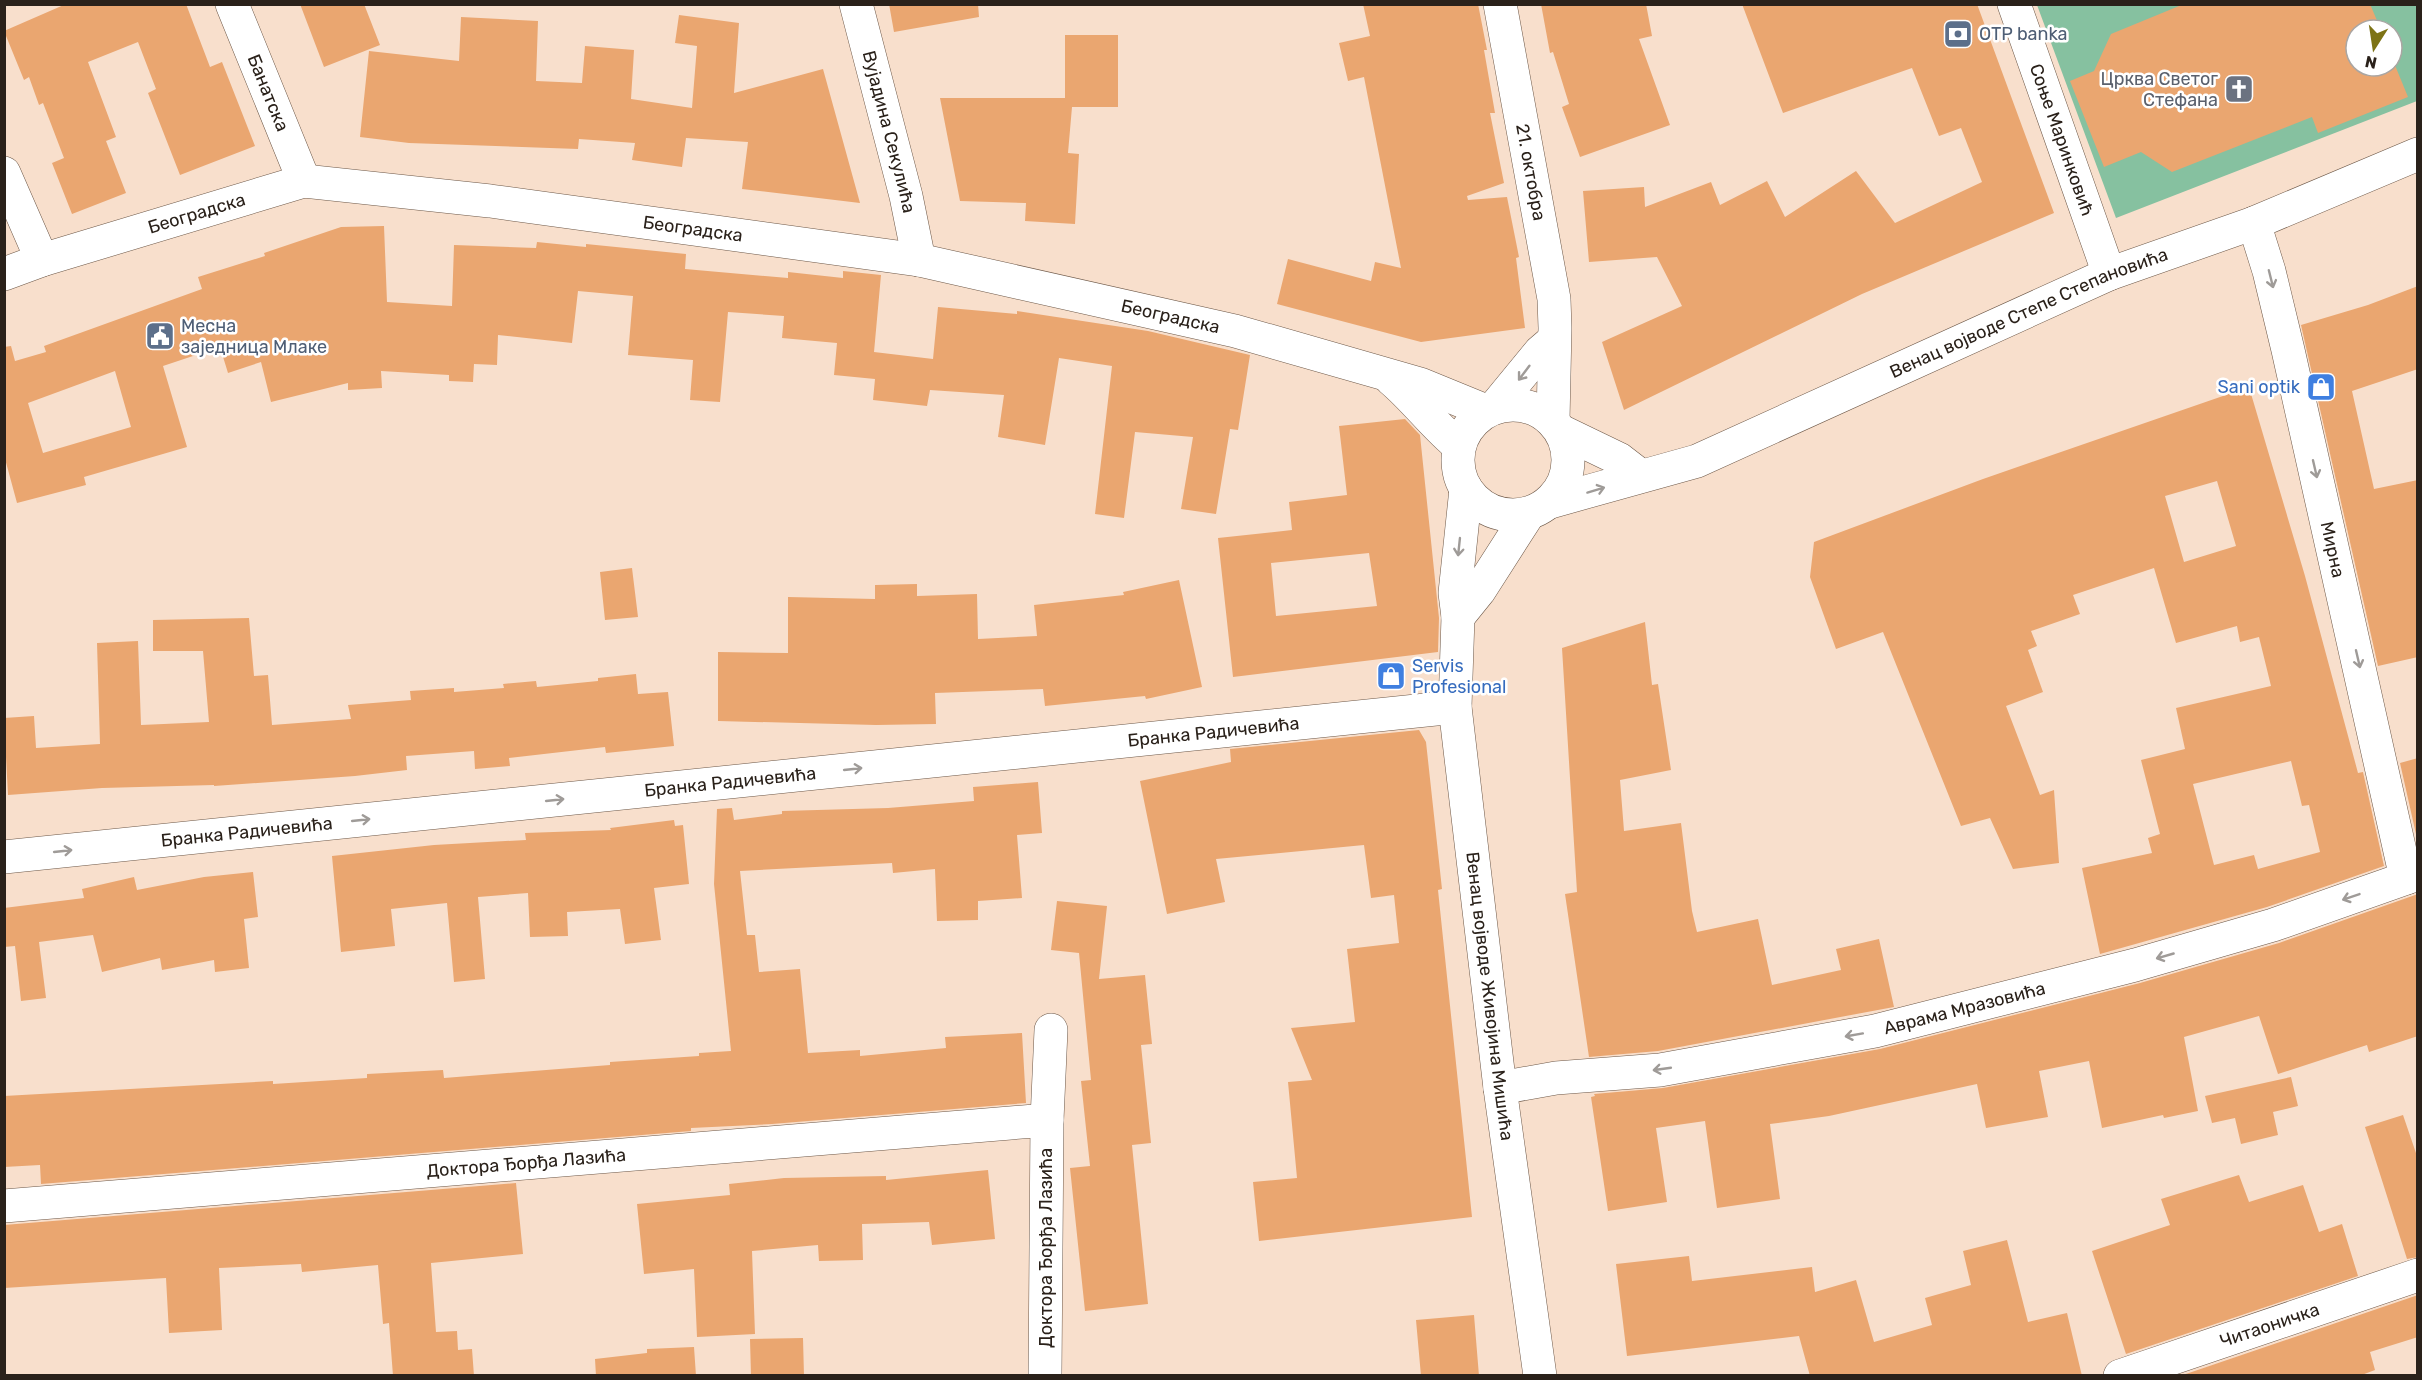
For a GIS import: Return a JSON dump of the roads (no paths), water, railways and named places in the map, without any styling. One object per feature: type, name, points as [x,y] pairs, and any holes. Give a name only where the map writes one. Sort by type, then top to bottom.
[{"type":"street","name":"Банатска","points":[[232,4],[304,181]]},
{"type":"street","name":"Вујадина Секулића","points":[[856,4],[906,196],[919,260]]},
{"type":"street","name":"21. октобра","points":[[1500,4],[1554,299],[1557,426]]},
{"type":"street","name":"Соње Маринковић","points":[[2014,4],[2109,274]]},
{"type":"street","name":"Венац војводе Степе Степановића","points":[[1540,507],[1641,476],[1662,473],[1697,462],[2109,274],[2254,223],[2418,154]]},
{"type":"street","points":[[4,173],[42,260]]},
{"type":"street","name":"Београдска","points":[[4,274],[42,260],[304,181],[502,202],[919,260],[1235,331],[1383,372],[1490,410]]},
{"type":"street","name":"Мирна","points":[[2254,223],[2269,271],[2290,357],[2412,876]]},
{"type":"street","points":[[1540,507],[1502,514],[1488,509],[1475,501],[1466,489],[1457,461],[1459,446],[1474,420],[1490,410],[1540,352],[1554,340]]},
{"type":"street","name":"Београдска","points":[[1383,372],[1411,396],[1439,430],[1459,446]]},
{"type":"street","points":[[1490,410],[1510,405],[1525,406],[1540,412],[1557,426],[1619,459],[1641,476]]},
{"type":"street","points":[[1458,616],[1540,507],[1558,493],[1568,470],[1569,457],[1557,426]]},
{"type":"street","name":"Венац војводе Живојина Мишића","points":[[1466,489],[1455,592],[1458,616],[1455,707],[1500,1088],[1540,1376]]},
{"type":"street","name":"Бранка Радичевића","points":[[4,857],[1455,707]]},
{"type":"street","name":"Аврама Мразовића","points":[[1500,1088],[1556,1078],[1660,1070],[1875,1031],[2135,965],[2273,925],[2412,876]]},
{"type":"street","name":"Доктора Ђорђа Лазића","points":[[1046,1376],[1047,1120],[1050,1030]]},
{"type":"street","name":"Доктора Ђорђа Лазића","points":[[4,1206],[1047,1120]]},
{"type":"street","name":"Читаоничка","points":[[2120,1376],[2418,1275]]},
{"type":"place","name":"OTP banka","points":[[1958,34]]},
{"type":"place","name":"Црква Светог Стефана","points":[[2239,89]]},
{"type":"place","name":"Месна заједница Млаке","points":[[160,336]]},
{"type":"place","name":"Sani optik","points":[[2321,387]]},
{"type":"place","name":"Servis Profesional","points":[[1391,676]]}]
